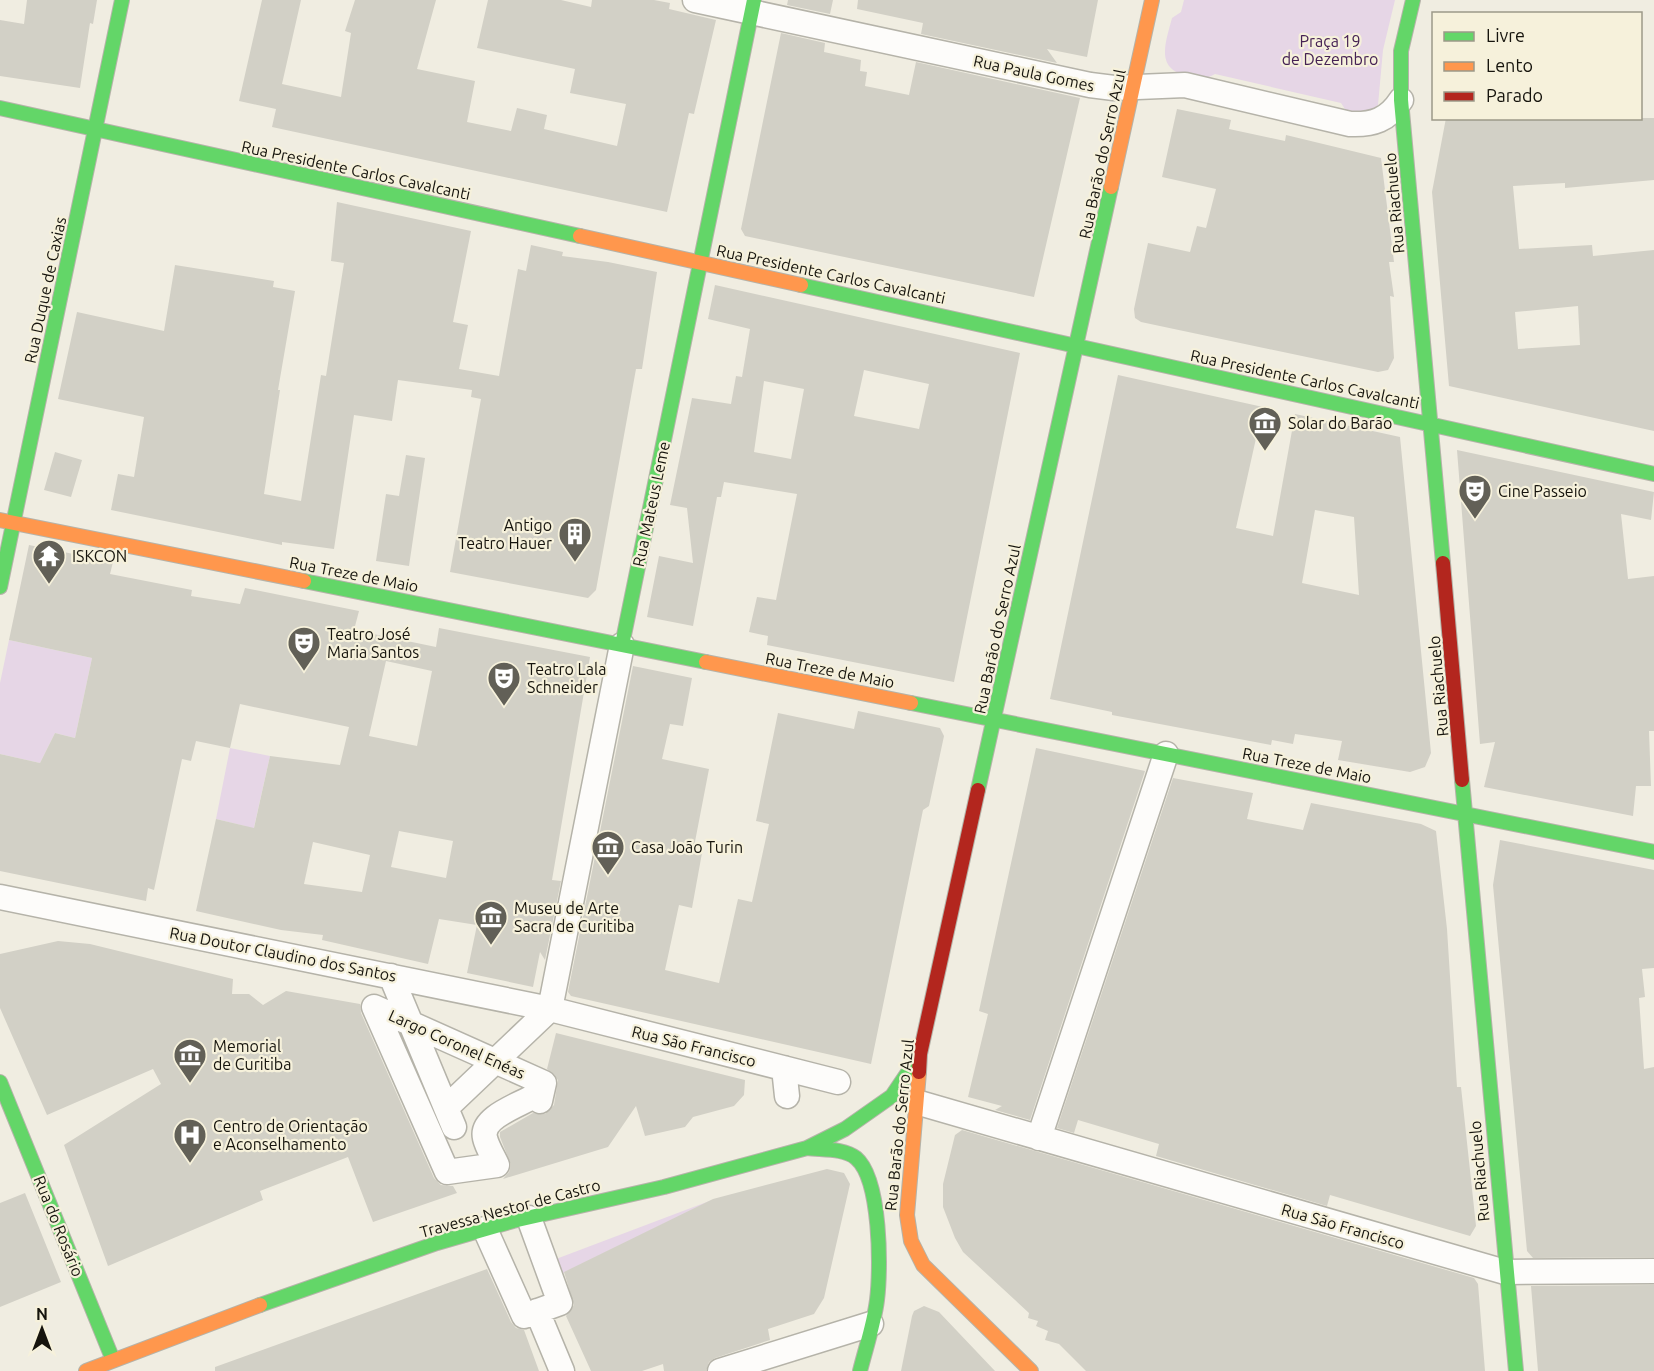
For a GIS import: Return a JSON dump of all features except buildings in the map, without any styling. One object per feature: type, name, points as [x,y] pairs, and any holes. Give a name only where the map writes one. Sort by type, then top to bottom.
[{"type":"main road","name":"Rua Duque de Caxias","points":[[0,586],[7,522],[122,0]]},
{"type":"main road","name":"Rua Barão do Serro Azul","points":[[1031,1371],[923,1265],[907,1233],[920,1054],[1152,0]]},
{"type":"main road","name":"Rua Riachuelo","points":[[1413,0],[1401,51],[1401,100],[1432,424],[1504,1272],[1516,1371]]},
{"type":"main road","name":"Rua Mateus Leme","points":[[622,645],[753,6]]},
{"type":"main road","name":"Rua Presidente Carlos Cavalcanti","points":[[0,108],[1654,474]]},
{"type":"main road","name":"Rua Treze de Maio","points":[[7,522],[1654,852]]},
{"type":"main road","name":"Travessa Nestor de Castro","points":[[86,1371],[112,1367],[282,1296],[485,1228],[664,1187],[807,1149],[845,1129],[892,1096],[920,1054]]},
{"type":"main road","name":"Rua do Rosário","points":[[0,1082],[112,1367]]},
{"type":"main road","name":"Rua Barão do Serro Azul","points":[[807,1149],[838,1151],[856,1158],[867,1172],[875,1209],[878,1291],[860,1371]]},
{"type":"main road","points":[[904,1270],[923,1265]]},
{"type":"main road","points":[[878,1291],[892,1278]]},
{"type":"street","name":"Rua Paula Gomes","points":[[695,0],[753,6],[1090,85],[1134,88],[1185,85],[1350,124],[1364,124],[1385,118],[1401,100]]},
{"type":"street","name":"Rua Mateus Leme","points":[[550,1009],[622,645]]},
{"type":"street","points":[[1039,1138],[1166,754]]},
{"type":"street","name":"Rua Doutor Claudino dos Santos","points":[[5,902],[550,1009]]},
{"type":"street","points":[[391,976],[450,1117],[550,1009]]},
{"type":"street","name":"Largo Coronel Enéas","points":[[374,1006],[544,1083],[540,1101],[534,1096],[490,1120],[484,1136],[497,1165],[447,1172],[374,1006]]},
{"type":"street","name":"Rua São Francisco","points":[[550,1009],[838,1082]]},
{"type":"street","points":[[784,1068],[787,1096]]},
{"type":"street","name":"Rua São Francisco","points":[[916,1102],[1504,1272],[1654,1271]]},
{"type":"street","points":[[485,1228],[524,1316],[560,1303],[529,1218]]},
{"type":"street","points":[[537,1311],[562,1371]]},
{"type":"street","points":[[720,1371],[871,1324]]},
{"type":"green space","name":"Praça 19 de Dezembro","points":[[1184,0],[1395,0],[1383,50],[1378,105],[1364,112],[1347,112],[1341,103],[1215,74],[1202,78],[1177,72],[1166,61],[1165,45],[1172,18],[1181,12]]},
{"type":"green space","points":[[9,640],[92,658],[75,738],[55,733],[40,763],[0,754],[0,683]]},
{"type":"green space","points":[[230,748],[270,756],[245,867],[245,826],[216,819]]},
{"type":"green space","points":[[712,1200],[551,1279],[556,1259]]},
{"type":"traffic: fast","points":[[0,587],[122,0]]},
{"type":"traffic: fast","points":[[622,645],[754,0]]},
{"type":"traffic: fast","points":[[1413,0],[1401,51],[1401,100],[1443,563]]},
{"type":"traffic: fast","points":[[0,108],[580,236]]},
{"type":"traffic: fast","points":[[978,790],[1111,187]]},
{"type":"traffic: fast","points":[[801,285],[1654,474]]},
{"type":"traffic: fast","points":[[304,581],[706,662]]},
{"type":"traffic: fast","points":[[911,703],[1654,852]]},
{"type":"traffic: fast","points":[[1462,780],[1516,1371]]},
{"type":"traffic: fast","points":[[260,1305],[437,1243],[513,1221],[664,1187],[807,1148],[845,1129],[892,1096],[919,1056]]},
{"type":"traffic: fast","points":[[0,1082],[113,1360]]},
{"type":"traffic: fast","points":[[807,1148],[839,1151],[856,1158],[864,1169],[875,1204],[879,1247],[877,1300],[860,1371]]},
{"type":"traffic: slow","points":[[1111,187],[1152,0]]},
{"type":"traffic: slow","points":[[580,236],[801,285]]},
{"type":"traffic: slow","points":[[0,520],[304,581]]},
{"type":"traffic: slow","points":[[706,662],[911,703]]},
{"type":"traffic: slow","points":[[919,1072],[907,1215],[911,1241],[923,1265],[1031,1371]]},
{"type":"traffic: slow","points":[[86,1371],[260,1305]]},
{"type":"traffic: jam","points":[[1443,563],[1462,780]]},
{"type":"traffic: jam","points":[[919,1072],[920,1054],[978,790]]},
{"type":"place","name":"Solar do Barão","points":[[1265,452]]},
{"type":"place","name":"Cine Passeio","points":[[1475,520]]},
{"type":"place","name":"Antigo Teatro Hauer","points":[[575,563]]},
{"type":"place","name":"ISKCON","points":[[49,585]]},
{"type":"place","name":"Teatro José Maria Santos","points":[[304,672]]},
{"type":"place","name":"Teatro Lala Schneider","points":[[504,707]]},
{"type":"place","name":"Casa João Turin","points":[[608,876]]},
{"type":"place","name":"Museu de Arte Sacra de Curitiba","points":[[491,946]]},
{"type":"place","name":"Memorial de Curitiba","points":[[190,1084]]},
{"type":"place","name":"Centro de Orientação e Aconselhamento","points":[[190,1164]]}]
